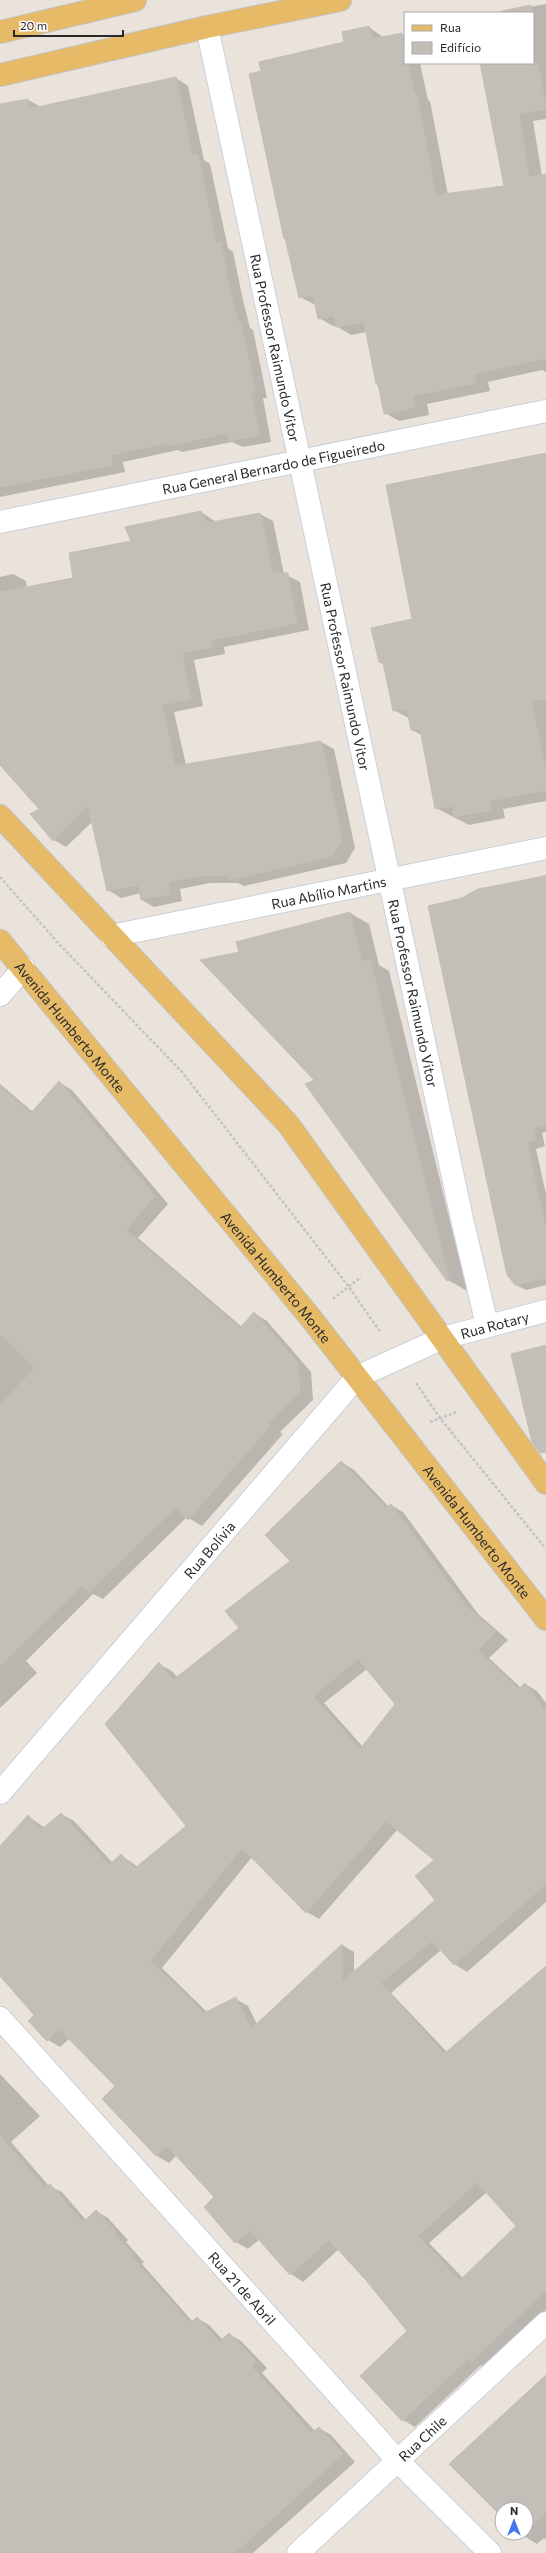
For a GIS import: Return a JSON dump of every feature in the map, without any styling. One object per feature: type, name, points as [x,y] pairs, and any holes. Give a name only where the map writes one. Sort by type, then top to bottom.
[{"type":"main road","points":[[0,32],[135,0]]},
{"type":"main road","points":[[0,75],[207,27],[340,0]]},
{"type":"main road","points":[[0,816],[288,1124],[546,1483]]},
{"type":"main road","name":"Avenida Humberto Monte","points":[[0,941],[24,968],[357,1377],[546,1618]]},
{"type":"street","name":"Rua Professor Raimundo Vitor","points":[[207,27],[462,1219],[487,1325]]},
{"type":"street","name":"Rua General Bernardo de Figueiredo","points":[[0,522],[546,411]]},
{"type":"street","name":"Rua Abílio Martins","points":[[111,936],[390,878],[546,848]]},
{"type":"street","points":[[0,995],[24,968]]},
{"type":"street","name":"Rua Rotary","points":[[443,1338],[487,1325],[546,1311]]},
{"type":"street","name":"Rua Bolívia","points":[[0,1793],[357,1377],[443,1338]]},
{"type":"street","name":"Rua 21 de Abril","points":[[0,2018],[398,2461],[490,2553]]},
{"type":"street","name":"Rua Chile","points":[[298,2553],[546,2324]]},
{"type":"path","points":[[0,877],[59,944],[182,1072],[349,1287],[440,1418],[546,1550]]},
{"type":"path","points":[[328,1303],[368,1272]]},
{"type":"path","points":[[427,1423],[461,1411]]},
{"type":"building","points":[[531,5],[532,12],[502,12]]},
{"type":"building","points":[[369,26],[372,39],[402,33],[404,64],[408,64],[414,92],[416,92],[436,195],[504,186],[480,64],[538,63],[546,109],[519,113],[529,177],[546,174],[546,358],[474,374],[476,383],[413,396],[415,407],[384,414],[378,384],[376,384],[364,322],[336,327],[334,316],[318,319],[313,295],[299,298],[285,238],[284,239],[249,74],[261,71],[259,62],[344,42],[342,32]]},
{"type":"building","points":[[176,77],[192,155],[198,155],[216,243],[221,243],[230,292],[238,322],[241,322],[255,391],[251,391],[259,435],[229,441],[228,433],[168,446],[168,443],[111,455],[112,465],[0,487],[0,104],[28,99],[28,109]]},
{"type":"building","points":[[546,453],[546,699],[531,701],[546,770],[546,790],[489,801],[491,810],[454,817],[452,806],[435,809],[420,729],[411,730],[407,709],[393,711],[383,662],[379,662],[371,628],[412,619],[386,485]]},
{"type":"building","points":[[201,511],[207,523],[260,513],[273,573],[288,573],[297,623],[212,640],[212,647],[182,653],[191,699],[162,705],[175,766],[321,741],[342,840],[333,856],[230,880],[229,876],[197,876],[168,882],[170,894],[141,900],[138,885],[107,891],[88,805],[53,841],[30,814],[39,809],[0,765],[0,592],[73,578],[69,553],[131,541],[125,527]]},
{"type":"building","points":[[546,876],[546,1125],[533,1128],[536,1140],[527,1143],[546,1230],[546,1278],[515,1285],[507,1275],[428,906],[462,898],[478,889]]},
{"type":"building","points":[[350,912],[362,962],[370,959],[449,1280],[447,1281],[305,1084],[314,1080],[200,960],[239,952],[236,942]]},
{"type":"building","points":[[59,1081],[155,1196],[126,1230],[240,1328],[254,1312],[298,1363],[300,1392],[268,1424],[270,1426],[188,1520],[176,1507],[89,1592],[82,1585],[0,1666],[0,1404],[35,1368],[0,1334],[0,1086],[31,1113]]},
{"type":"building","points":[[546,1345],[546,1452],[540,1453],[532,1442],[511,1354]]},
{"type":"building","points":[[341,1461],[386,1508],[391,1504],[466,1606],[496,1632],[478,1650],[518,1689],[525,1683],[546,1712],[546,1884],[454,1965],[432,1941],[381,1983],[444,2054],[546,1966],[546,2290],[472,2361],[469,2358],[402,2421],[360,2376],[407,2331],[365,2279],[329,2240],[290,2275],[250,2230],[235,2243],[204,2207],[214,2197],[167,2146],[156,2156],[102,2099],[115,2086],[59,2029],[47,2041],[28,2021],[34,2015],[0,1976],[0,1846],[28,1815],[41,1830],[61,1813],[109,1865],[121,1854],[135,1868],[186,1826],[105,1724],[159,1662],[173,1680],[239,1628],[225,1611],[290,1561],[265,1535]],"holes":[[[358,1659],[395,1704],[360,1749],[313,1696]],[[386,1821],[434,1860],[415,1876],[435,1900],[342,1982],[342,1944],[251,2029],[236,1997],[204,2013],[150,1961],[242,1848],[306,1913]],[[477,2182],[516,2226],[460,2280],[418,2236]]]},
{"type":"building","points":[[0,2135],[45,2188],[50,2184],[83,2222],[96,2210],[116,2232],[114,2234],[133,2254],[131,2256],[190,2323],[197,2317],[219,2342],[229,2333],[256,2361],[251,2366],[311,2433],[319,2427],[343,2454],[235,2553],[0,2553]]},
{"type":"building","points":[[546,2375],[546,2512],[534,2523],[534,2501],[494,2501],[494,2509],[449,2464]]}]
